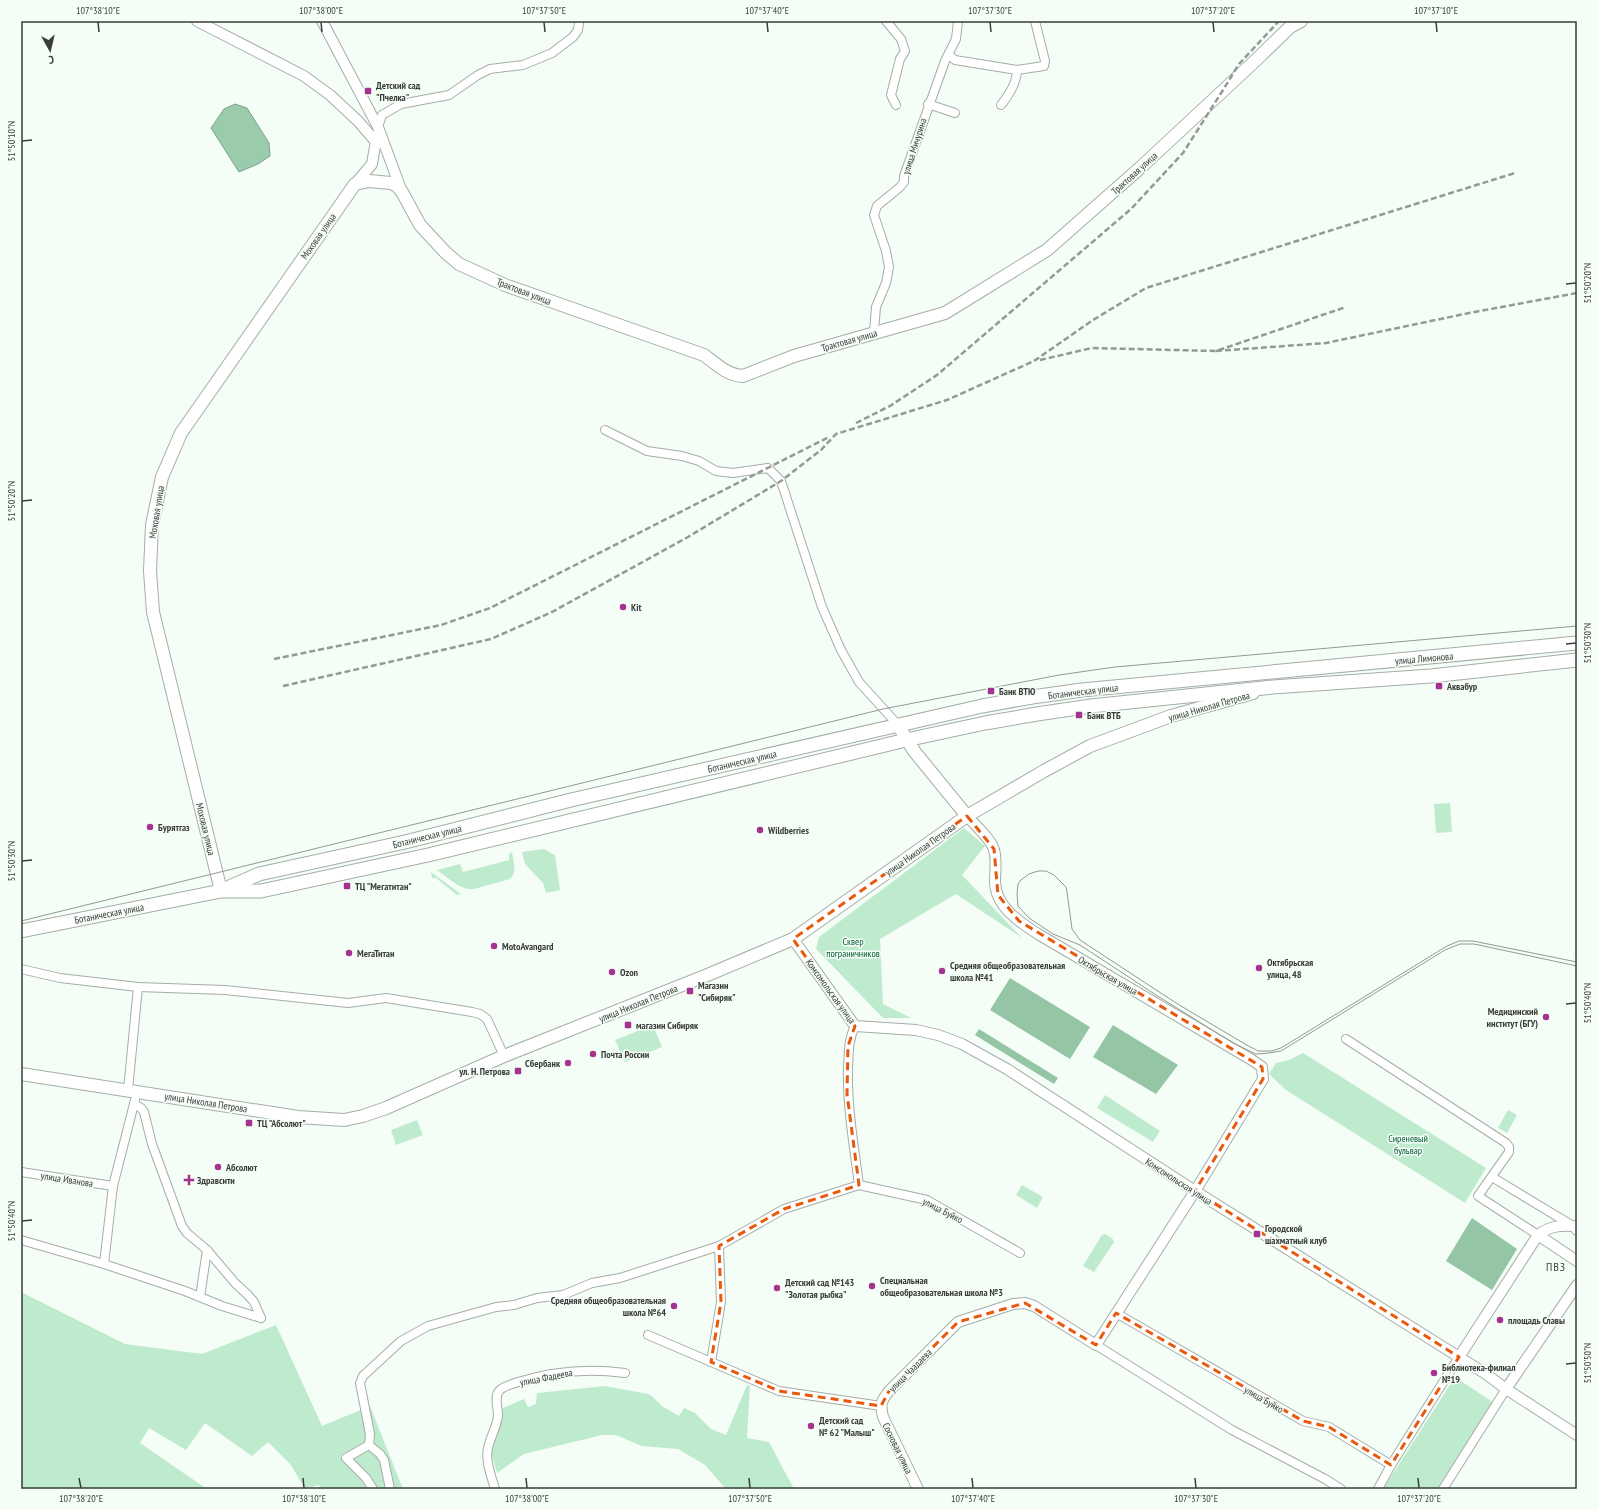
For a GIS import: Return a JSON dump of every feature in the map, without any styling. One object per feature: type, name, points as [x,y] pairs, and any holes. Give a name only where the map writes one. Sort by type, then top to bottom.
[{"type":"main road","name":"Трактовая улица","points":[[402,192],[420,225],[437,245],[459,264],[505,285],[704,356],[726,372],[736,376],[743,376],[794,356],[945,313],[1051,248],[1140,168],[1290,27],[1301,21]]},
{"type":"main road","points":[[355,184],[369,181],[391,184],[402,192]]},
{"type":"main road","name":"Моховая улица","points":[[221,891],[153,612],[150,571],[152,525],[162,477],[181,433],[355,184]]},
{"type":"main road","name":"улица Лимонова","points":[[1272,672],[1577,643]]},
{"type":"main road","name":"улица Лимонова","points":[[1273,687],[1431,676],[1577,660]]},
{"type":"main road","name":"Ботаническая улица","points":[[221,891],[259,874],[405,842],[571,800],[982,706],[1082,690],[1272,672]]},
{"type":"main road","points":[[1240,675],[1242,690]]},
{"type":"main road","name":"Ботаническая улица","points":[[21,931],[221,891],[261,891],[428,855],[906,740],[1037,714],[1091,706],[1273,687]]},
{"type":"main road","name":"улица Николая Петрова","points":[[21,1074],[133,1090],[298,1117],[344,1120],[363,1116],[386,1108],[504,1056],[705,976],[793,939],[967,816],[1044,770],[1090,746],[1171,716],[1273,687]]},
{"type":"main road","points":[[898,725],[906,740],[967,816]]},
{"type":"street","points":[[197,21],[304,76],[330,95],[358,121],[376,142]]},
{"type":"street","points":[[322,21],[378,127],[402,192]]},
{"type":"street","points":[[886,21],[901,39],[905,51],[900,59],[891,95],[896,105]]},
{"type":"street","name":"улица Мичурина","points":[[874,332],[876,307],[886,282],[889,267],[886,251],[874,215],[877,206],[904,182],[904,176],[928,104],[945,61],[956,39],[958,21]]},
{"type":"street","points":[[949,55],[955,60],[1017,70],[1044,66],[1045,61],[1035,21]]},
{"type":"street","points":[[355,184],[372,164],[378,127],[382,115],[401,104],[449,95],[478,75],[490,69],[523,65],[552,53],[573,37],[578,30],[579,24]]},
{"type":"street","points":[[1001,106],[1009,95],[1017,78],[1017,70]]},
{"type":"street","points":[[928,104],[941,107],[955,113]]},
{"type":"street","points":[[605,430],[647,451],[694,460],[716,471],[732,473],[768,468],[781,481],[822,607],[841,650],[859,682],[898,725]]},
{"type":"street","name":"Октябрьская улица","points":[[967,816],[994,849],[996,858],[995,883],[998,895],[1005,908],[1019,922],[1262,1067],[1263,1079],[1195,1191]]},
{"type":"street","name":"Комсомольская улица","points":[[793,939],[855,1026],[916,1030],[938,1035],[962,1044],[1007,1069],[1195,1191],[1459,1357],[1577,1434]]},
{"type":"street","points":[[21,969],[60,978],[138,987],[224,990],[348,1003],[386,998],[472,1012],[480,1014],[487,1019],[504,1056]]},
{"type":"street","points":[[104,1264],[113,1186],[134,1104],[133,1090],[138,987]]},
{"type":"street","points":[[369,1445],[370,1434],[360,1379],[401,1341],[414,1333],[428,1326],[496,1307],[537,1298],[563,1295],[592,1283],[620,1278],[719,1246],[784,1209],[859,1185],[847,1094],[848,1046],[855,1026]]},
{"type":"street","points":[[1346,1039],[1506,1143],[1509,1147],[1509,1152],[1478,1196],[1577,1261]]},
{"type":"street","points":[[21,1240],[104,1264],[222,1306],[261,1318],[254,1302],[248,1294],[235,1283],[207,1250],[187,1233],[182,1226],[152,1144],[144,1112],[141,1108],[134,1104]]},
{"type":"street","name":"улица Иванова","points":[[21,1172],[113,1186]]},
{"type":"street","points":[[1492,1177],[1576,1226]]},
{"type":"street","name":"улица Буйко","points":[[859,1185],[927,1200],[1020,1253]]},
{"type":"street","points":[[1195,1191],[1096,1345],[1232,1430],[1325,1479],[1340,1489]]},
{"type":"street","points":[[1378,1489],[1391,1465],[1459,1357],[1538,1235],[1551,1227],[1563,1225],[1576,1226]]},
{"type":"street","points":[[711,1362],[721,1302],[719,1246]]},
{"type":"street","points":[[200,1297],[207,1250]]},
{"type":"street","points":[[1443,1489],[1506,1389],[1577,1285]]},
{"type":"street","name":"улица Чаадаева","points":[[881,1406],[883,1398],[889,1390],[958,1322],[1013,1304],[1025,1303],[1034,1306],[1096,1345]]},
{"type":"street","name":"улица Буйко","points":[[1116,1313],[1303,1421],[1328,1427],[1391,1465]]},
{"type":"street","points":[[648,1335],[779,1391],[881,1406]]},
{"type":"street","name":"улица Фадеева","points":[[494,1489],[487,1458],[488,1446],[498,1415],[496,1397],[499,1390],[532,1377],[556,1373],[606,1370],[625,1373]]},
{"type":"street","name":"Сосновая улица","points":[[881,1406],[888,1428],[918,1489]]},
{"type":"street","points":[[369,1445],[346,1458],[366,1478],[373,1489]]},
{"type":"street","points":[[369,1445],[380,1454],[384,1460],[390,1489]]},
{"type":"highlighted area","points":[[967,816],[994,849],[998,895],[1019,921],[1262,1067],[1263,1079],[1195,1191],[1459,1357],[1391,1465],[1329,1427],[1303,1421],[1116,1313],[1096,1345],[1025,1303],[958,1322],[889,1391],[881,1406],[779,1391],[711,1362],[721,1302],[719,1246],[784,1209],[859,1185],[847,1094],[848,1046],[855,1026],[793,939]]},
{"type":"green space","points":[[1450,803],[1452,832],[1436,833],[1434,804]]},
{"type":"green space","name":"Сквер пограничников","points":[[964,828],[985,846],[962,875],[1022,938],[956,894],[880,939],[883,1004],[911,1018],[883,1018],[816,949],[819,937]]},
{"type":"green space","points":[[544,849],[555,855],[560,890],[546,893],[543,883],[525,864],[522,852]]},
{"type":"green space","points":[[512,852],[514,873],[510,879],[474,889],[459,886],[437,870],[460,864],[463,872],[509,860],[509,854]]},
{"type":"green space","points":[[431,872],[461,894],[457,895],[436,878],[432,878]]},
{"type":"green space","points":[[653,1025],[662,1047],[625,1062],[615,1040]]},
{"type":"green space","name":"Сиреневый бульвар","points":[[1303,1053],[1486,1168],[1465,1203],[1286,1090],[1269,1074],[1276,1063],[1289,1060]]},
{"type":"green space","points":[[1105,1095],[1160,1131],[1153,1142],[1097,1108]]},
{"type":"green space","points":[[1508,1110],[1517,1115],[1507,1133],[1498,1128]]},
{"type":"green space","points":[[417,1120],[423,1135],[396,1145],[391,1130]]},
{"type":"green space","points":[[1022,1185],[1043,1197],[1037,1208],[1016,1195]]},
{"type":"green space","points":[[1105,1234],[1112,1238],[1114,1242],[1094,1272],[1083,1266],[1102,1235]]},
{"type":"green space","points":[[21,1292],[125,1344],[202,1354],[276,1325],[322,1426],[370,1406],[403,1489],[321,1489],[319,1485],[305,1489],[291,1465],[268,1442],[252,1456],[205,1423],[186,1450],[149,1428],[140,1443],[207,1489],[21,1489]]},
{"type":"green space","points":[[1455,1377],[1494,1403],[1441,1489],[1383,1489]]},
{"type":"green space","points":[[747,1385],[750,1386],[747,1438],[769,1442],[794,1489],[726,1489],[705,1465],[678,1449],[642,1446],[616,1435],[602,1435],[524,1454],[497,1473],[489,1446],[503,1408],[524,1399],[528,1407],[536,1404],[537,1393],[605,1386],[648,1394],[662,1406],[679,1416],[684,1408],[695,1413],[711,1429],[726,1435]]},
{"type":"shaded area","points":[[235,104],[247,108],[269,143],[270,156],[258,164],[239,172],[211,128],[224,109]]},
{"type":"shaded area","points":[[1010,978],[1090,1027],[1070,1059],[990,1010]]},
{"type":"shaded area","points":[[1113,1025],[1178,1065],[1156,1094],[1093,1057]]},
{"type":"shaded area","points":[[979,1029],[1058,1078],[1054,1084],[975,1035]]},
{"type":"shaded area","points":[[1472,1218],[1517,1249],[1492,1290],[1446,1261]]},
{"type":"tram line","points":[[21,921],[883,709],[1059,675],[1115,667],[1577,626]]},
{"type":"tram line","points":[[1577,962],[1473,941],[1459,941],[1447,946],[1281,1048],[1272,1051],[1258,1051],[1176,1003],[1080,940],[1072,929],[1066,887],[1054,875],[1046,871],[1038,871],[1029,874],[1018,884],[1018,906],[1029,918],[1053,934],[1080,945],[1233,1043],[1256,1054],[1281,1051],[1445,950],[1460,944],[1474,944],[1577,966]]},
{"type":"railway","points":[[856,423],[890,406],[937,375],[1131,209],[1183,153],[1239,64],[1279,21]]},
{"type":"railway","points":[[283,686],[491,639],[552,612],[688,537],[781,481],[821,450],[836,434],[947,400],[1034,361],[1093,320],[1146,288],[1515,173]]},
{"type":"railway","points":[[1216,351],[1326,343],[1469,313],[1577,293]]},
{"type":"railway","points":[[1040,360],[1092,348],[1216,351],[1346,307]]},
{"type":"railway","points":[[274,659],[441,625],[490,608],[829,437]]},
{"type":"place","name":"Детский сад \"Пчелка\"","points":[[368,91]]},
{"type":"place","name":"Kit","points":[[623,607]]},
{"type":"place","name":"Аквабур","points":[[1439,686]]},
{"type":"place","name":"Банк ВТЮ","points":[[991,691]]},
{"type":"place","name":"Банк ВТБ","points":[[1079,715]]},
{"type":"place","name":"Бурятгаз","points":[[150,827]]},
{"type":"place","name":"Wildberries","points":[[760,830]]},
{"type":"place","name":"ТЦ \"Мегатитан\"","points":[[347,886]]},
{"type":"place","name":"MotoAvangard","points":[[494,946]]},
{"type":"place","name":"МегаТитан","points":[[349,953]]},
{"type":"place","name":"Октябрьская улица, 48","points":[[1259,968]]},
{"type":"place","name":"Средняя общеобразовательная школа №41","points":[[942,971]]},
{"type":"place","name":"Ozon","points":[[612,972]]},
{"type":"place","name":"Магазин \"Сибиряк\"","points":[[690,991]]},
{"type":"place","name":"Медицинский институт (БГУ)","points":[[1546,1017]]},
{"type":"place","name":"магазин Сибиряк","points":[[628,1025]]},
{"type":"place","name":"Почта России","points":[[593,1054]]},
{"type":"place","name":"Сбербанк","points":[[568,1063]]},
{"type":"place","name":"ул. Н. Петрова","points":[[518,1071]]},
{"type":"place","name":"ТЦ \"Абсолют\"","points":[[249,1123]]},
{"type":"place","name":"Абсолют","points":[[218,1167]]},
{"type":"place","name":"Здравсити","points":[[189,1180]]},
{"type":"place","name":"Городской шахматный клуб","points":[[1257,1234]]},
{"type":"place","name":"Специальная общеобразовательная школа №3","points":[[872,1286]]},
{"type":"place","name":"Детский сад №143 \"Золотая рыбка\"","points":[[777,1288]]},
{"type":"place","name":"Средняя общеобразовательная школа №64","points":[[674,1306]]},
{"type":"place","name":"площадь Славы","points":[[1500,1320]]},
{"type":"place","name":"Библиотека-филиал №19","points":[[1434,1373]]},
{"type":"place","name":"Детский сад № 62 \"Малыш\"","points":[[811,1426]]},
{"type":"district","name":"ПВЗ","points":[[1556,1267]]}]
